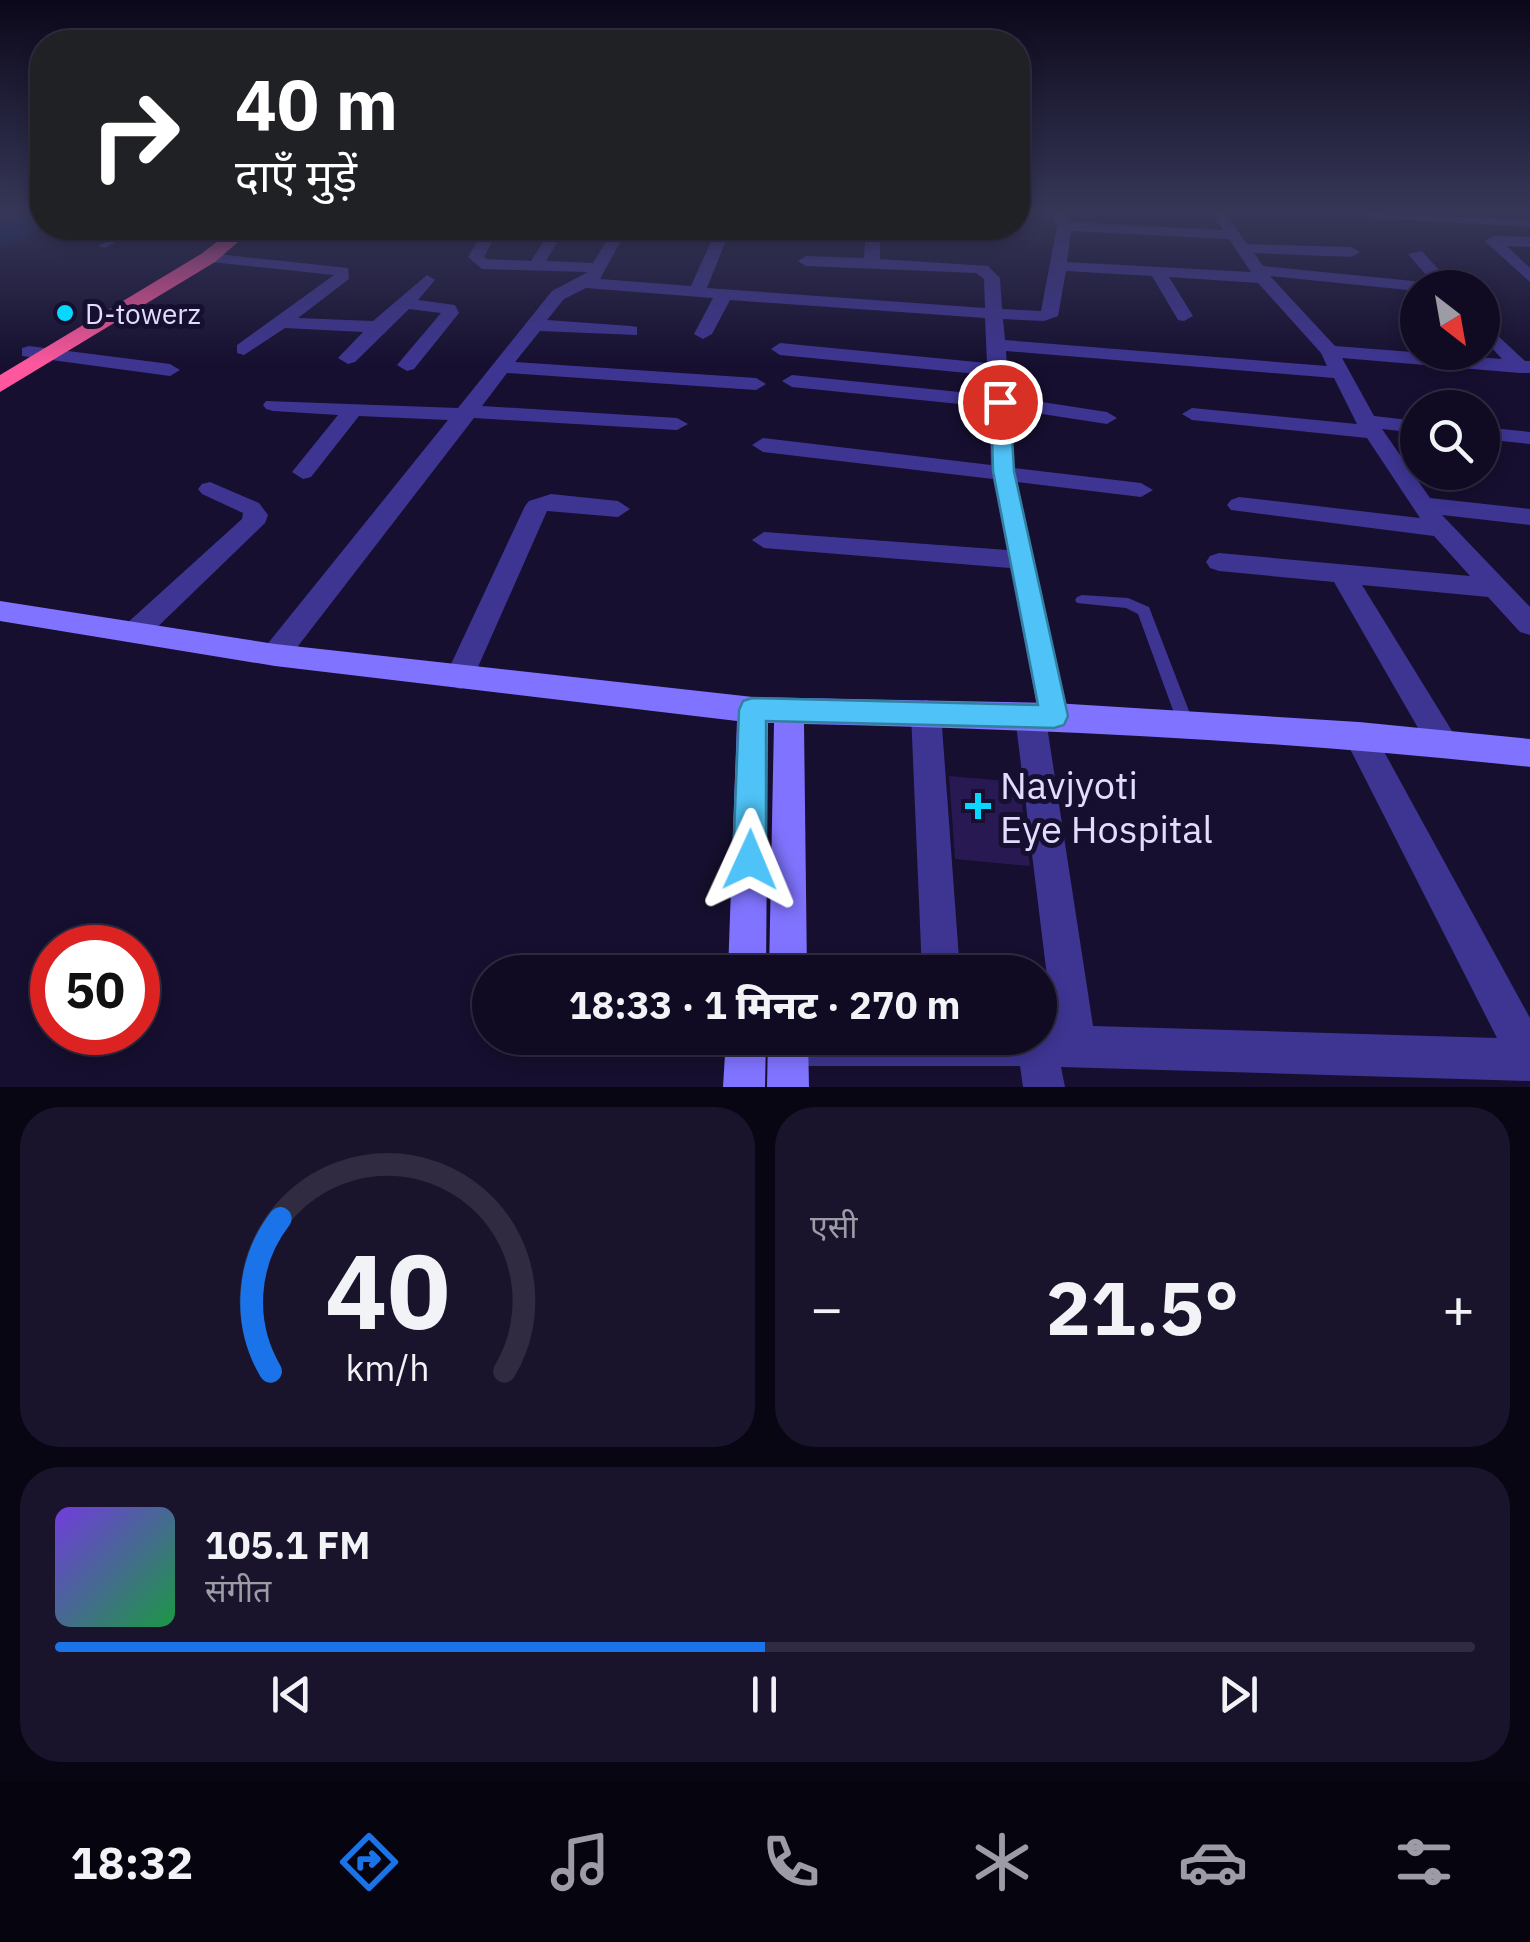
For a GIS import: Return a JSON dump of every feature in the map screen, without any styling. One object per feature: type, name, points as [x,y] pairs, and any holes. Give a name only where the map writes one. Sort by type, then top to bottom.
[{"type":"highway","points":[[0,385],[38,354],[175,265]]},
{"type":"highway","points":[[0,369],[38,354],[196,265]]},
{"type":"main road","points":[[0,611],[275,655],[752,710],[1042,716],[1359,734],[1530,753]]},
{"type":"main road","points":[[747,955],[752,710]]},
{"type":"main road","points":[[788,955],[789,710]]},
{"type":"main road","points":[[744,1087],[745,1055]]},
{"type":"main road","points":[[788,1055],[788,1087]]},
{"type":"street","points":[[244,349],[343,276],[342,271],[277,265]]},
{"type":"street","points":[[503,265],[724,294],[996,315],[1044,316],[1052,312],[1057,266],[1158,273],[1260,274],[1400,285]]},
{"type":"street","points":[[275,655],[558,295],[593,276],[599,265]]},
{"type":"street","points":[[697,291],[708,265]]},
{"type":"street","points":[[904,265],[982,269],[992,278],[1004,471],[1022,560],[1042,716],[1052,1060]]},
{"type":"street","points":[[1253,265],[1328,351],[1370,426],[1423,506],[1530,625]]},
{"type":"street","points":[[1158,273],[1184,316]]},
{"type":"street","points":[[348,358],[427,280]]},
{"type":"street","points":[[704,334],[724,294]]},
{"type":"street","points":[[404,303],[450,310],[407,365]]},
{"type":"street","points":[[281,322],[377,327]]},
{"type":"street","points":[[537,325],[631,331]]},
{"type":"street","points":[[1500,343],[1525,367]]},
{"type":"street","points":[[997,345],[1340,373]]},
{"type":"street","points":[[780,349],[998,370]]},
{"type":"street","points":[[1328,351],[1525,367]]},
{"type":"street","points":[[38,354],[170,370]]},
{"type":"street","points":[[503,367],[756,384]]},
{"type":"street","points":[[792,381],[1000,402],[1107,418]]},
{"type":"street","points":[[273,405],[677,424]]},
{"type":"street","points":[[303,472],[354,409]]},
{"type":"street","points":[[1192,414],[1400,426]]},
{"type":"street","points":[[1500,435],[1530,438]]},
{"type":"street","points":[[763,445],[1141,490]]},
{"type":"street","points":[[135,632],[253,523],[256,515],[251,508],[210,489]]},
{"type":"street","points":[[460,677],[536,506],[550,502],[618,509]]},
{"type":"street","points":[[1239,506],[1442,529]]},
{"type":"street","points":[[1423,506],[1530,517]]},
{"type":"street","points":[[764,540],[1022,560]]},
{"type":"street","points":[[1219,562],[1496,588]]},
{"type":"street","points":[[1342,574],[1444,744]]},
{"type":"street","points":[[926,714],[940,955]]},
{"type":"street","points":[[1022,1055],[1052,1060],[1530,1060],[1359,734]]},
{"type":"lane","points":[[1082,600],[1128,602],[1144,611],[1186,724]]},
{"type":"building","points":[[949,776],[1019,782],[1030,866],[955,859]]},
{"type":"place","name":"D-towerz","points":[[65,313]]},
{"type":"place","name":"Navjyoti Eye Hospital","points":[[978,806]]},
{"type":"route","points":[[750,860],[752,710],[1054,716],[1004,471],[1000,402]]}]
